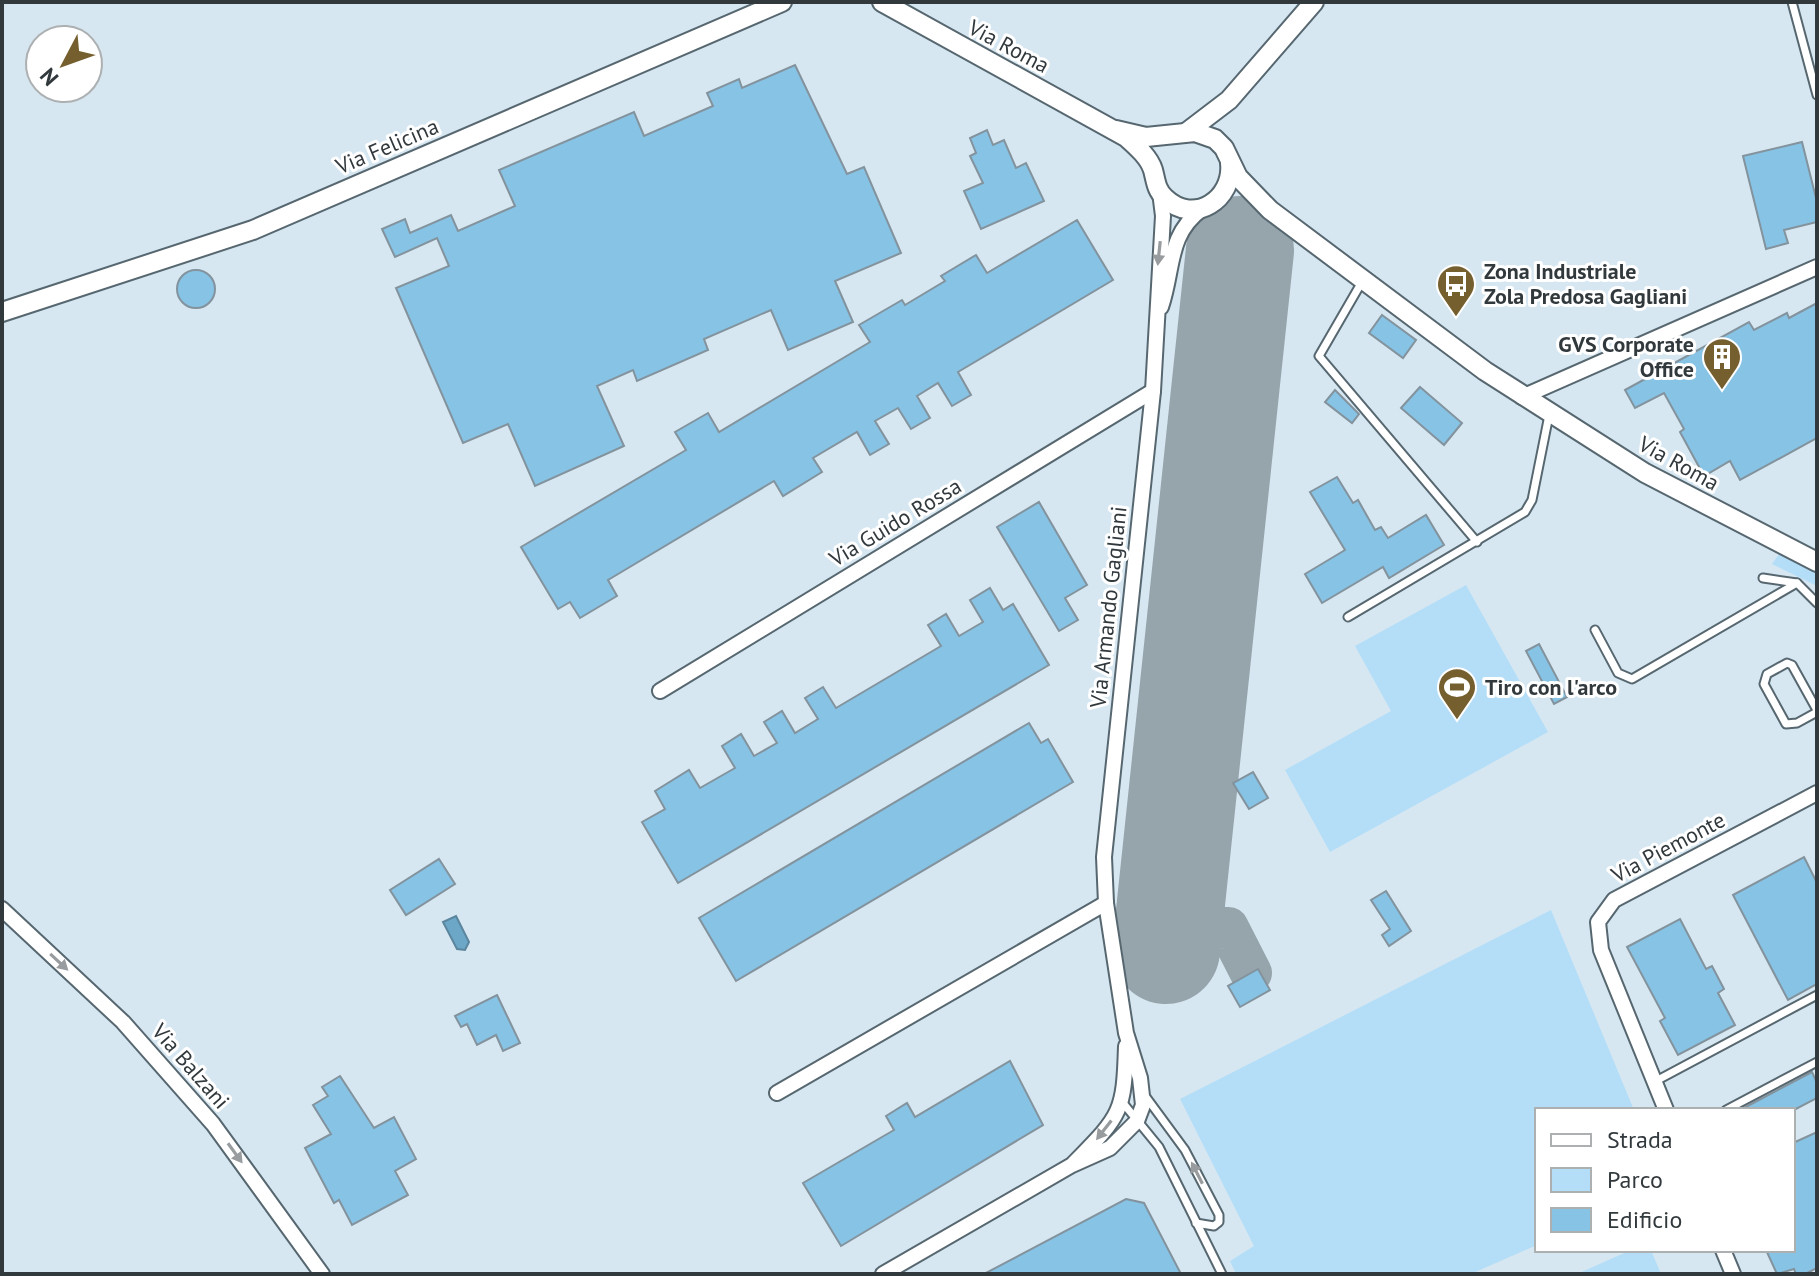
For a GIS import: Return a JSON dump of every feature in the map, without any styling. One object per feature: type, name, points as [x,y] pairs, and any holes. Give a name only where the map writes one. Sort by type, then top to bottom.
[{"type":"street","name":"Via Felicina","points":[[2,312],[253,230],[782,2]]},
{"type":"street","name":"Via Roma","points":[[882,2],[929,31],[1116,130],[1137,146],[1153,171],[1160,192]]},
{"type":"street","points":[[1153,171],[1159,151],[1229,100],[1314,2]]},
{"type":"street","points":[[1160,192],[1176,206],[1202,209],[1222,197],[1229,183],[1223,118],[1229,100]]},
{"type":"street","name":"Via Roma","points":[[1116,130],[1146,137],[1183,133],[1215,139],[1254,195],[1270,210],[1522,397],[1645,473],[1817,562]]},
{"type":"street","name":"Via Armando Gagliani","points":[[1137,1121],[1143,1105],[1126,1033],[1106,903],[1104,857],[1153,391],[1157,278],[1163,216],[1160,192]]},
{"type":"street","name":"Via Roma","points":[[1222,197],[1243,197],[1270,210]]},
{"type":"street","name":"Via Armando Gagliani","points":[[1158,315],[1170,282],[1178,231],[1202,209]]},
{"type":"street","points":[[1522,397],[1817,267]]},
{"type":"street","name":"Via Guido Rossa","points":[[660,691],[1153,391]]},
{"type":"street","name":"Via Piemonte","points":[[1665,1108],[1601,950],[1598,922],[1614,900],[1817,793]]},
{"type":"street","points":[[777,1093],[1106,903]]},
{"type":"street","name":"Via Balzani","points":[[2,909],[123,1022],[203,1112],[322,1274]]},
{"type":"street","name":"Via Armando Gagliani","points":[[1123,1103],[1126,1033]]},
{"type":"street","points":[[1072,1165],[1104,1133],[1123,1103]]},
{"type":"street","points":[[883,1274],[1072,1165],[1110,1148],[1137,1121]]},
{"type":"street","points":[[1724,1252],[1733,1274]]},
{"type":"lane","points":[[1792,2],[1817,95]]},
{"type":"lane","points":[[1364,278],[1319,356],[1477,542]]},
{"type":"lane","points":[[1348,617],[1525,512],[1532,500],[1549,415]]},
{"type":"lane","points":[[1763,578],[1797,583],[1817,603]]},
{"type":"lane","points":[[1595,630],[1618,673],[1632,679],[1797,583]]},
{"type":"lane","points":[[1787,663],[1792,665],[1817,711],[1793,725],[1786,724],[1766,688],[1767,674],[1787,663]]},
{"type":"lane","points":[[1654,1082],[1817,995]]},
{"type":"lane","points":[[1730,1108],[1817,1062]]},
{"type":"lane","name":"Via Armando Gagliani","points":[[1141,1091],[1185,1150],[1219,1215],[1219,1222],[1214,1226],[1196,1223]]},
{"type":"lane","points":[[1123,1103],[1159,1147],[1222,1274]]},
{"type":"green space","points":[[1779,554],[1817,573],[1817,586],[1772,564]]},
{"type":"green space","name":"Tiro con l'arco","points":[[1466,585],[1548,732],[1330,852],[1285,770],[1391,711],[1355,646]]},
{"type":"green space","points":[[1551,910],[1633,1108],[1535,1108],[1535,1246],[1471,1274],[1236,1274],[1230,1261],[1254,1246],[1180,1099]]},
{"type":"green space","points":[[1626,1252],[1652,1252],[1661,1274],[1577,1274]]},
{"type":"shaded area","points":[[456,916],[469,942],[465,950],[457,949],[443,922]]},
{"type":"building","points":[[795,65],[847,174],[864,167],[901,253],[835,281],[853,322],[788,350],[771,310],[704,339],[708,350],[637,381],[633,370],[597,386],[624,446],[535,486],[508,424],[463,443],[396,288],[449,266],[437,238],[395,257],[382,229],[405,219],[410,233],[451,215],[458,231],[515,206],[499,170],[634,112],[644,136],[713,106],[707,93],[739,79],[742,88]]},
{"type":"building","points":[[987,130],[993,145],[1004,140],[1016,168],[1026,163],[1044,201],[981,229],[964,191],[983,183],[970,156],[976,153],[970,138]]},
{"type":"building","points":[[1802,142],[1817,202],[1817,222],[1784,230],[1788,243],[1766,249],[1743,156]]},
{"type":"building","points":[[1077,220],[1113,280],[958,372],[971,395],[952,406],[938,383],[917,396],[930,418],[911,429],[898,408],[875,421],[889,444],[870,455],[857,432],[813,458],[822,472],[783,496],[774,481],[608,580],[617,596],[580,618],[570,602],[558,609],[521,547],[686,450],[675,432],[708,413],[719,432],[870,342],[859,325],[902,300],[905,305],[945,281],[941,276],[976,255],[987,273]]},
{"type":"building","points":[[196,270],[209,276],[215,289],[209,302],[196,308],[183,302],[177,289],[183,276]]},
{"type":"building","name":"GVS Corporate Office","points":[[1817,303],[1817,438],[1740,480],[1730,461],[1704,476],[1680,432],[1684,429],[1664,393],[1635,408],[1625,390],[1749,322],[1754,330],[1787,313],[1789,318]]},
{"type":"building","points":[[1382,315],[1416,340],[1403,358],[1369,333]]},
{"type":"building","points":[[1420,387],[1462,423],[1444,445],[1401,408]]},
{"type":"building","points":[[1335,390],[1359,414],[1352,423],[1325,402]]},
{"type":"building","points":[[1337,477],[1353,503],[1358,500],[1375,530],[1381,527],[1388,538],[1426,515],[1444,545],[1389,578],[1383,567],[1322,603],[1305,574],[1345,550],[1310,492]]},
{"type":"building","points":[[1039,502],[1087,585],[1065,598],[1078,620],[1059,631],[997,527]]},
{"type":"building","points":[[990,588],[1003,610],[1013,604],[1049,665],[678,883],[642,822],[665,809],[655,791],[689,770],[700,788],[735,768],[722,746],[741,734],[754,756],[777,743],[764,722],[782,711],[795,733],[818,719],[805,698],[823,687],[836,708],[941,646],[928,625],[946,614],[959,636],[983,622],[970,600]]},
{"type":"building","points":[[1539,644],[1567,697],[1554,704],[1526,651]]},
{"type":"building","points":[[1029,723],[1041,743],[1048,739],[1073,782],[736,981],[699,918]]},
{"type":"building","points":[[1253,772],[1268,798],[1249,809],[1233,783]]},
{"type":"building","points":[[1804,857],[1817,883],[1817,984],[1788,1000],[1733,895]]},
{"type":"building","points":[[439,859],[455,884],[406,915],[390,890]]},
{"type":"building","points":[[1386,891],[1411,931],[1389,946],[1382,935],[1390,929],[1371,900]]},
{"type":"building","points":[[1680,919],[1706,969],[1712,966],[1724,989],[1718,993],[1735,1025],[1678,1055],[1660,1021],[1665,1018],[1627,947]]},
{"type":"building","points":[[1258,969],[1270,990],[1240,1007],[1228,986]]},
{"type":"building","points":[[497,995],[520,1043],[503,1051],[496,1035],[477,1045],[467,1024],[461,1027],[455,1016]]},
{"type":"building","points":[[1010,1061],[1043,1125],[841,1246],[803,1183],[894,1130],[886,1116],[907,1103],[915,1117]]},
{"type":"building","points":[[1812,1072],[1817,1083],[1817,1098],[1795,1109],[1744,1108]]},
{"type":"building","points":[[340,1076],[374,1128],[394,1117],[416,1159],[395,1171],[408,1195],[352,1225],[339,1200],[334,1203],[305,1148],[331,1134],[313,1105],[328,1096],[322,1087]]},
{"type":"building","points":[[1817,1132],[1817,1268],[1805,1274],[1796,1274],[1794,1269],[1777,1274],[1767,1252],[1795,1252],[1795,1142]]},
{"type":"building","points":[[1126,1199],[1144,1203],[1181,1274],[984,1274]]},
{"type":"taxiway","points":[[1168,927],[1228,928],[1251,973]]},
{"type":"runway","points":[[1166,950],[1240,250]]},
{"type":"place","name":"Zona Industriale Zola Predosa Gagliani","points":[[1456,318]]},
{"type":"place","name":"GVS Corporate Office","points":[[1722,391]]},
{"type":"place","name":"Tiro con l'arco","points":[[1457,721]]}]
